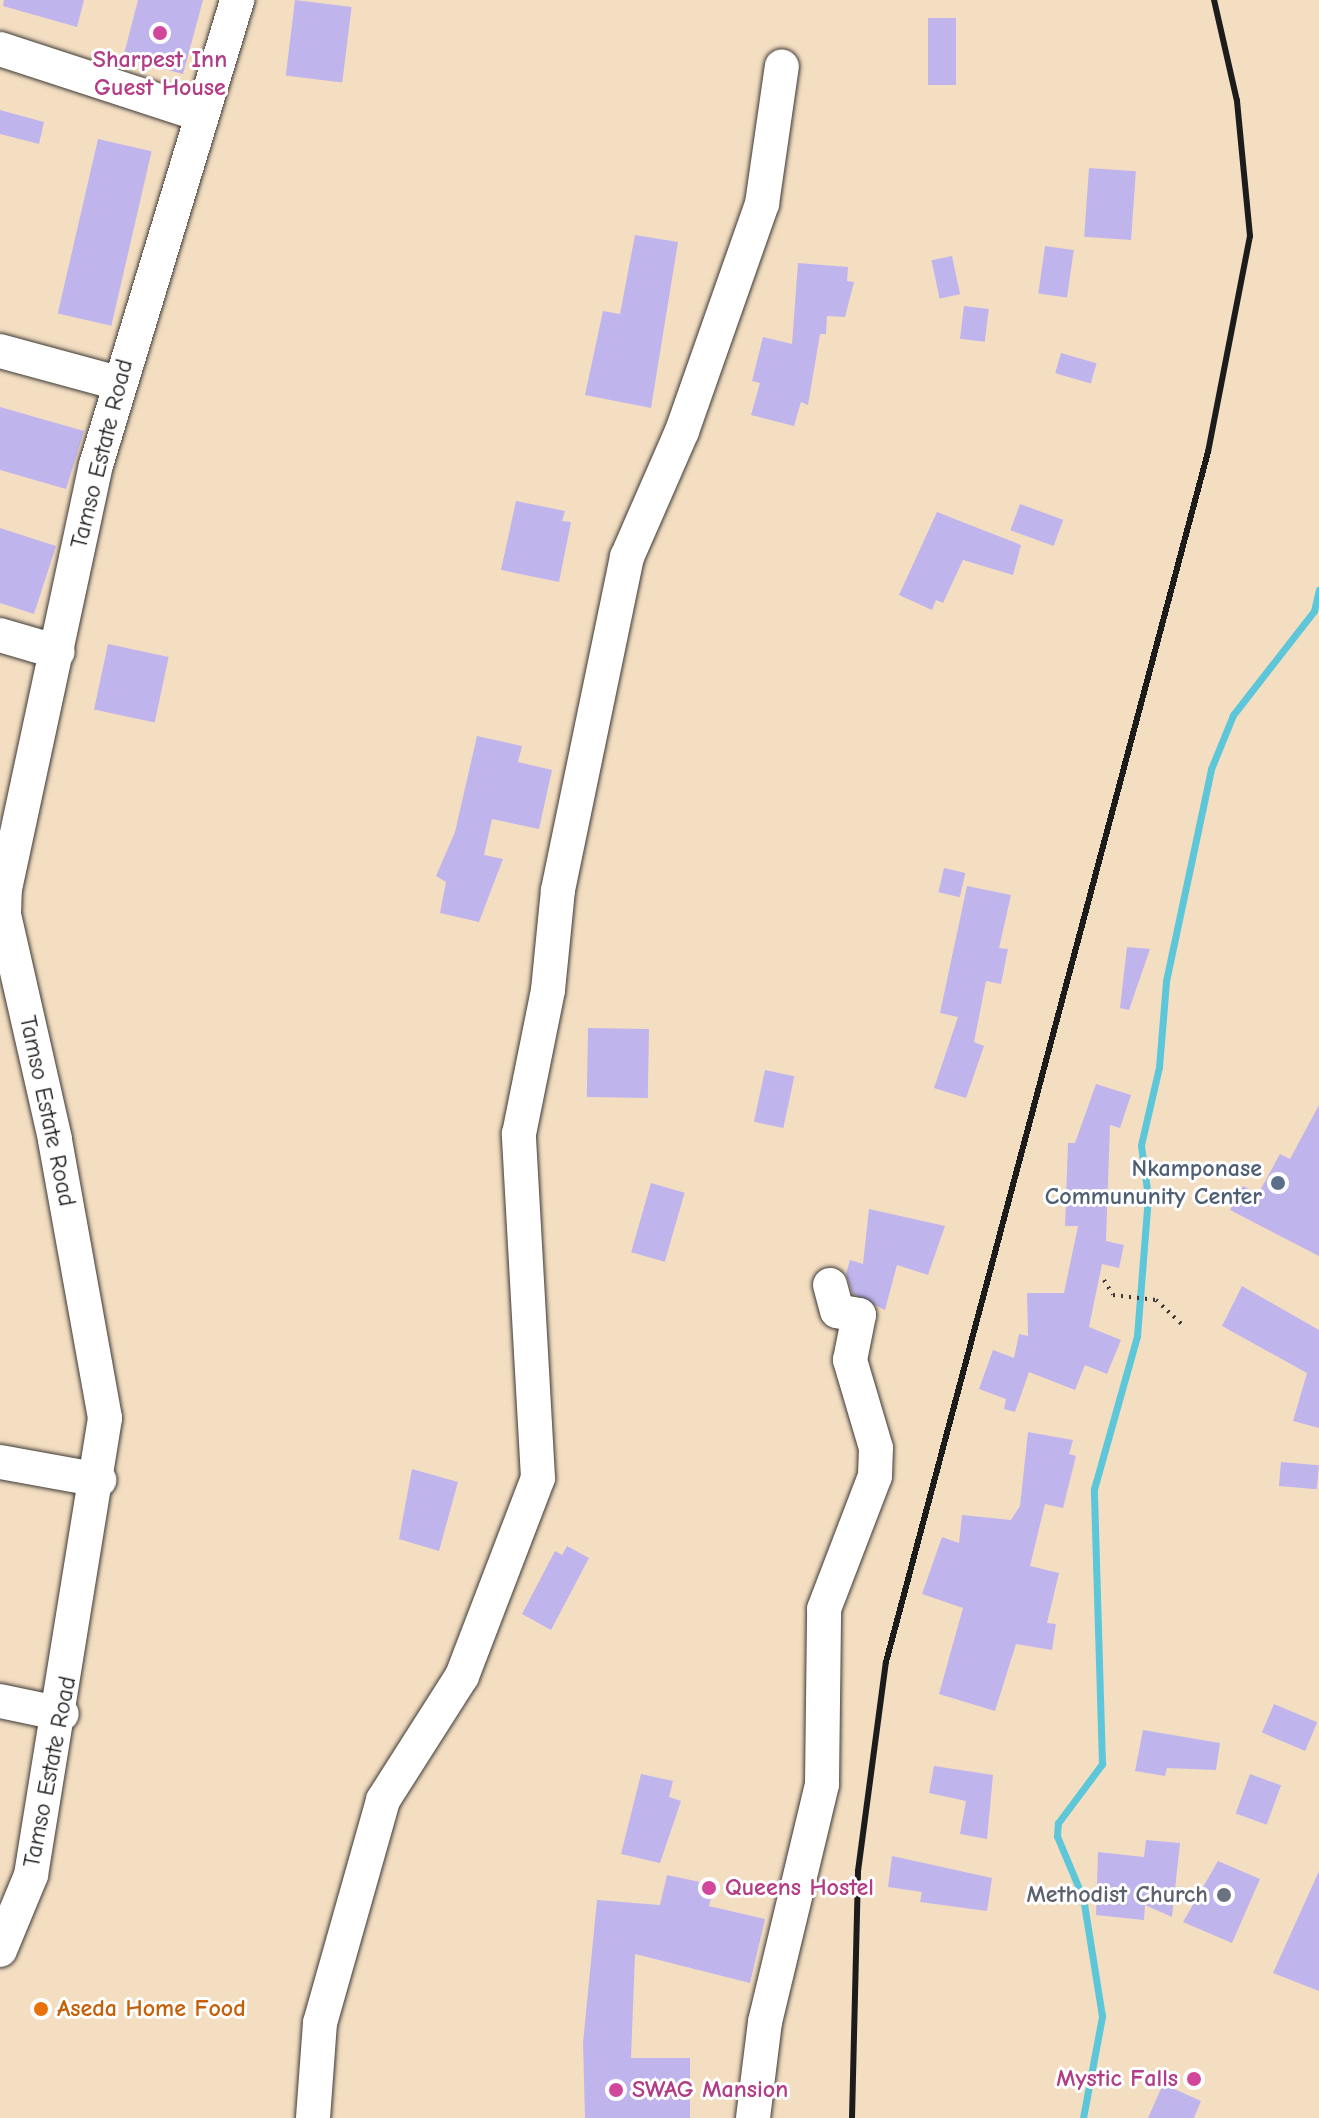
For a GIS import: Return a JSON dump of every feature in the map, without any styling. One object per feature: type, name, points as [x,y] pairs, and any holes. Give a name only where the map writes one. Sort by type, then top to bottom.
[{"type":"street","name":"Tamso Estate Road","points":[[0,1950],[31,1875],[62,1714],[99,1480],[105,1418],[100,1374],[2,924],[118,383],[199,114],[237,0]]},
{"type":"street","points":[[0,49],[199,114]]},
{"type":"street","points":[[313,2118],[320,2023],[383,1800],[462,1676],[538,1478],[519,1134],[548,990],[558,890],[627,557],[682,431],[762,204],[782,66]]},
{"type":"street","points":[[0,351],[118,383]]},
{"type":"street","points":[[0,635],[58,652]]},
{"type":"street","points":[[753,2118],[765,2022],[822,1784],[824,1609],[875,1476],[876,1448],[850,1360],[859,1315],[837,1311],[830,1285]]},
{"type":"street","points":[[0,1462],[99,1480]]},
{"type":"street","points":[[0,1701],[62,1714]]},
{"type":"path","points":[[1104,1280],[1126,1299],[1156,1300],[1184,1326]]},
{"type":"building","points":[[4,0],[84,0],[77,27],[3,6]]},
{"type":"building","points":[[138,0],[203,0],[183,74],[123,58]]},
{"type":"building","points":[[295,0],[352,7],[342,82],[286,75]]},
{"type":"building","points":[[928,18],[956,18],[956,85],[928,85]]},
{"type":"building","points":[[0,110],[44,122],[39,144],[0,134]]},
{"type":"building","points":[[98,139],[152,151],[111,326],[58,313]]},
{"type":"building","points":[[1089,168],[1136,171],[1131,240],[1084,237]]},
{"type":"building","points":[[635,235],[678,242],[651,408],[585,395],[603,311],[620,314]]},
{"type":"building","points":[[1045,246],[1074,250],[1067,298],[1038,294]]},
{"type":"building","points":[[952,256],[960,294],[940,299],[931,260]]},
{"type":"building","points":[[798,263],[848,267],[847,281],[854,282],[845,317],[827,316],[826,334],[820,334],[808,405],[801,402],[794,426],[751,415],[760,383],[752,381],[763,337],[792,344]]},
{"type":"building","points":[[964,306],[989,309],[985,342],[960,339]]},
{"type":"building","points":[[1061,353],[1097,363],[1091,383],[1055,373]]},
{"type":"building","points":[[0,407],[84,431],[66,489],[0,470]]},
{"type":"building","points":[[516,501],[565,511],[562,521],[571,522],[559,582],[501,570]]},
{"type":"building","points":[[1020,504],[1063,520],[1054,546],[1010,530]]},
{"type":"building","points":[[937,512],[1021,545],[1013,575],[963,560],[943,603],[936,600],[932,610],[899,595]]},
{"type":"building","points":[[0,528],[56,546],[34,614],[0,603]]},
{"type":"building","points":[[108,644],[169,657],[155,722],[94,710]]},
{"type":"building","points":[[477,736],[522,746],[518,762],[552,770],[539,829],[492,819],[484,855],[503,859],[479,922],[440,913],[446,882],[436,876],[455,832]]},
{"type":"building","points":[[944,868],[965,873],[960,897],[938,892]]},
{"type":"building","points":[[967,886],[1011,895],[999,948],[1008,949],[1001,984],[986,981],[974,1042],[984,1046],[966,1098],[934,1088],[958,1017],[940,1013]]},
{"type":"building","points":[[1127,947],[1150,949],[1129,1010],[1120,1008]]},
{"type":"building","points":[[588,1028],[649,1029],[648,1098],[587,1097]]},
{"type":"building","points":[[765,1070],[794,1076],[783,1128],[754,1122]]},
{"type":"building","points":[[1096,1084],[1131,1095],[1120,1128],[1110,1125],[1106,1241],[1124,1245],[1119,1268],[1102,1264],[1089,1327],[1121,1340],[1107,1374],[1085,1365],[1075,1390],[1029,1372],[1015,1412],[1004,1409],[1006,1399],[979,1389],[993,1350],[1014,1358],[1019,1334],[1028,1336],[1027,1293],[1064,1293],[1078,1226],[1065,1226],[1068,1143],[1075,1143]]},
{"type":"building","points":[[1319,1105],[1319,1256],[1230,1210],[1243,1186],[1258,1194],[1280,1154],[1290,1159]]},
{"type":"building","points":[[651,1183],[685,1193],[665,1262],[631,1252]]},
{"type":"building","points":[[869,1209],[945,1226],[928,1275],[897,1265],[885,1310],[853,1294],[846,1274],[850,1260],[863,1264]]},
{"type":"building","points":[[1242,1286],[1319,1330],[1319,1428],[1293,1421],[1307,1373],[1222,1326]]},
{"type":"building","points":[[1028,1432],[1073,1440],[1069,1454],[1076,1456],[1063,1508],[1045,1504],[1030,1566],[1059,1573],[1047,1623],[1056,1624],[1052,1650],[1016,1644],[995,1711],[939,1694],[963,1608],[922,1594],[942,1537],[959,1543],[962,1515],[1011,1520],[1020,1506]]},
{"type":"building","points":[[1281,1462],[1319,1465],[1317,1489],[1279,1486]]},
{"type":"building","points":[[412,1469],[458,1482],[439,1551],[399,1539]]},
{"type":"building","points":[[567,1546],[589,1558],[551,1630],[522,1614],[555,1551],[562,1555]]},
{"type":"building","points":[[1274,1704],[1317,1722],[1305,1751],[1262,1733]]},
{"type":"building","points":[[1143,1730],[1220,1743],[1216,1770],[1167,1768],[1165,1776],[1135,1771]]},
{"type":"building","points":[[934,1766],[993,1775],[987,1839],[960,1834],[966,1801],[929,1793]]},
{"type":"building","points":[[641,1774],[673,1781],[669,1797],[681,1801],[660,1863],[621,1854]]},
{"type":"building","points":[[1250,1774],[1281,1785],[1267,1825],[1236,1813]]},
{"type":"building","points":[[1146,1840],[1180,1843],[1172,1917],[1145,1905],[1144,1920],[1096,1915],[1098,1852],[1144,1857]]},
{"type":"building","points":[[892,1856],[992,1878],[987,1911],[920,1902],[922,1892],[888,1887]]},
{"type":"building","points":[[1218,1861],[1260,1879],[1232,1943],[1183,1922]]},
{"type":"building","points":[[1319,1871],[1319,1991],[1273,1973]]},
{"type":"building","points":[[667,1875],[714,1885],[709,1906],[765,1919],[750,1983],[635,1954],[631,2058],[690,2058],[690,2118],[585,2118],[583,2043],[597,1900],[660,1905]]},
{"type":"building","points":[[1163,2084],[1201,2101],[1194,2118],[1148,2118]]},
{"type":"waterway","points":[[1083,2118],[1102,2016],[1083,1898],[1057,1836],[1058,1823],[1102,1764],[1094,1489],[1137,1336],[1148,1197],[1141,1145],[1159,1067],[1166,981],[1211,769],[1233,715],[1314,611],[1319,590]]},
{"type":"railway","points":[[852,2118],[858,1871],[886,1662],[1208,452],[1250,236],[1237,101],[1214,0]]},
{"type":"place","name":"Sharpest Inn Guest House","points":[[160,33]]},
{"type":"place","name":"Nkamponase Commununity Center","points":[[1278,1183]]},
{"type":"place","name":"Queens Hostel","points":[[709,1888]]},
{"type":"place","name":"Methodist Church","points":[[1224,1895]]},
{"type":"place","name":"Aseda Home Food","points":[[41,2009]]},
{"type":"place","name":"Mystic Falls","points":[[1194,2079]]},
{"type":"place","name":"SWAG Mansion","points":[[616,2090]]}]
